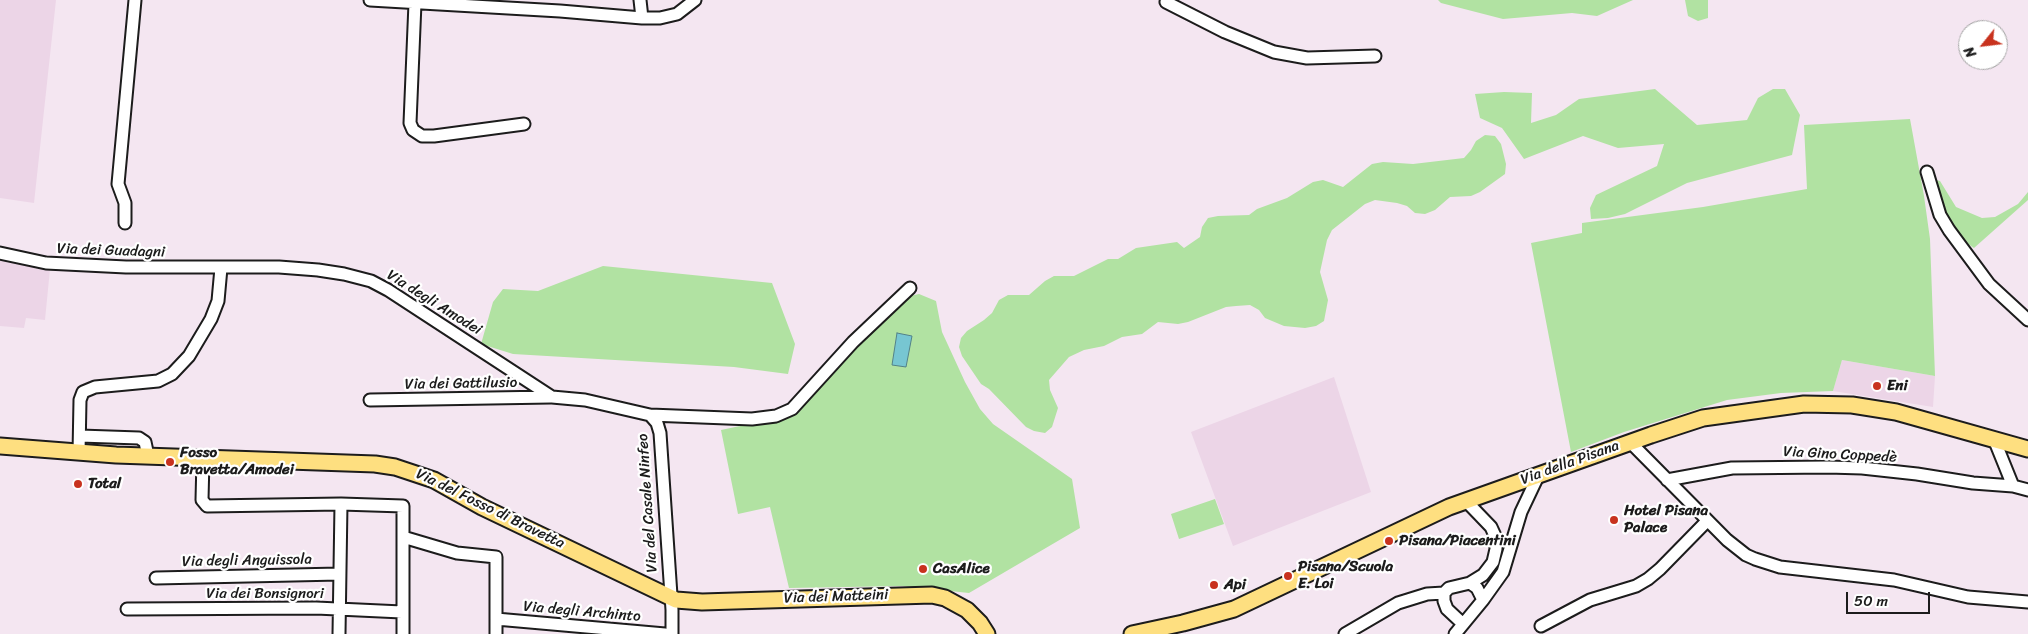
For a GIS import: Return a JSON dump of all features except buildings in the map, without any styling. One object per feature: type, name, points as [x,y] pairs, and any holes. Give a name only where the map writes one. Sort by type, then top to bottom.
[{"type":"main road","name":"Via della Pisana","points":[[1132,634],[1183,623],[1234,608],[1272,592],[1390,534],[1466,501],[1630,442],[1709,417],[1766,408],[1825,404],[1852,405],[1896,412],[2028,449]]},
{"type":"main road","name":"Via del Fosso di Bravetta","points":[[0,446],[79,453],[203,459],[375,464],[410,471],[434,480],[482,507],[670,598]]},
{"type":"main road","name":"Via dei Matteini","points":[[670,598],[681,601],[702,602],[932,595],[945,598],[967,610],[987,634]]},
{"type":"street","points":[[125,223],[126,203],[118,184],[135,0]]},
{"type":"street","points":[[370,0],[560,11],[642,18],[660,18],[678,14],[695,0]]},
{"type":"street","points":[[640,0],[642,18]]},
{"type":"street","points":[[1166,1],[1225,32],[1274,52],[1307,58],[1375,56]]},
{"type":"street","points":[[415,2],[410,123],[413,130],[422,136],[434,136],[524,124]]},
{"type":"street","points":[[1927,172],[1937,208],[1949,230],[1988,284],[2028,320]]},
{"type":"street","name":"Via dei Guadagni","points":[[0,253],[46,263],[126,267],[222,268]]},
{"type":"street","points":[[79,453],[80,400],[86,389],[162,380],[172,374],[183,363],[214,312],[222,268]]},
{"type":"street","name":"Via degli Amodei","points":[[222,268],[318,270],[370,281],[388,290],[552,398],[585,400],[650,415]]},
{"type":"street","name":"Via del Casale Ninfeo","points":[[650,415],[752,419],[776,416],[792,409],[853,342],[910,288]]},
{"type":"street","name":"Via dei Gattilusio","points":[[370,400],[552,398]]},
{"type":"street","name":"Via del Casale Ninfeo","points":[[650,415],[657,424],[660,433],[672,634]]},
{"type":"street","points":[[80,436],[139,438],[145,442],[148,456]]},
{"type":"street","points":[[1994,439],[2013,486]]},
{"type":"street","points":[[1630,442],[1706,521],[1746,555],[1773,566],[1882,578],[1978,599],[2028,602]]},
{"type":"street","points":[[203,459],[202,500],[207,506],[341,504],[403,506],[402,634]]},
{"type":"street","name":"Via Gino Coppedè","points":[[1666,480],[1732,468],[1862,468],[2013,486],[2028,490]]},
{"type":"street","points":[[1455,634],[1503,572],[1521,512],[1540,474]]},
{"type":"street","points":[[1345,634],[1398,603],[1427,594],[1444,594],[1451,587],[1470,583],[1485,572],[1494,559],[1496,544],[1493,530],[1487,521],[1466,501]]},
{"type":"street","points":[[339,634],[341,504]]},
{"type":"street","points":[[1541,626],[1590,600],[1630,588],[1648,579],[1706,521]]},
{"type":"street","points":[[1493,530],[1515,530]]},
{"type":"street","points":[[403,537],[457,553],[496,557],[496,634]]},
{"type":"street","name":"Via degli Anguissola","points":[[156,578],[339,574]]},
{"type":"street","points":[[1470,583],[1478,590],[1483,600]]},
{"type":"street","points":[[1444,594],[1447,609],[1462,623]]},
{"type":"street","name":"Via dei Bonsignori","points":[[127,609],[249,607],[402,612]]},
{"type":"street","name":"Via degli Archinto","points":[[496,619],[665,634]]},
{"type":"shaded area","points":[[0,0],[56,0],[34,203],[0,198]]},
{"type":"shaded area","points":[[0,258],[36,264],[50,269],[45,320],[26,318],[24,328],[0,326]]},
{"type":"shaded area","points":[[1842,360],[1935,376],[1933,407],[1833,391]]},
{"type":"shaded area","points":[[1334,377],[1371,492],[1233,546],[1191,432]]},
{"type":"green space","points":[[1438,0],[1633,0],[1597,16],[1572,13],[1503,19],[1441,3]]},
{"type":"green space","points":[[1685,0],[1708,0],[1708,18],[1698,21],[1688,16]]},
{"type":"green space","points":[[1655,89],[1697,125],[1747,120],[1758,98],[1773,89],[1785,89],[1800,115],[1792,155],[1687,183],[1625,214],[1591,219],[1590,208],[1596,195],[1657,166],[1664,144],[1618,148],[1583,136],[1524,159],[1502,128],[1480,118],[1475,94],[1532,93],[1531,123],[1556,115],[1579,99]]},
{"type":"green space","points":[[1910,119],[1930,239],[1935,376],[1842,360],[1833,391],[1781,393],[1727,400],[1624,432],[1571,452],[1531,243],[1582,233],[1582,223],[1703,207],[1807,189],[1804,125]]},
{"type":"green space","points":[[1485,135],[1495,136],[1501,144],[1506,164],[1505,174],[1480,192],[1471,196],[1450,197],[1435,210],[1425,214],[1415,213],[1407,206],[1397,203],[1375,200],[1365,204],[1332,230],[1327,240],[1320,272],[1328,300],[1324,321],[1316,326],[1305,328],[1284,326],[1265,318],[1259,310],[1250,305],[1226,307],[1188,322],[1178,324],[1158,322],[1142,334],[1122,337],[1104,346],[1084,350],[1069,357],[1049,380],[1050,390],[1058,408],[1052,427],[1045,433],[1026,427],[989,389],[981,384],[962,356],[959,347],[961,338],[967,331],[992,313],[999,300],[1008,295],[1029,295],[1054,276],[1074,276],[1108,259],[1118,259],[1136,248],[1177,242],[1184,248],[1200,237],[1202,227],[1208,218],[1249,215],[1257,209],[1287,198],[1313,182],[1323,180],[1343,187],[1372,164],[1383,162],[1413,164],[1464,158],[1476,141]]},
{"type":"green space","points":[[1936,180],[1940,181],[1956,207],[1982,218],[1995,217],[2018,204],[2028,192],[2028,200],[1974,248],[1965,242],[1949,218],[1937,195]]},
{"type":"green space","points":[[603,266],[772,283],[795,344],[788,374],[734,367],[513,354],[481,344],[493,302],[503,289],[538,291]]},
{"type":"green space","points":[[919,294],[936,301],[942,332],[965,382],[980,409],[993,424],[1072,479],[1080,528],[969,593],[903,586],[789,588],[770,507],[738,514],[721,430],[797,414],[884,315],[910,296]]},
{"type":"green space","points":[[1215,499],[1224,524],[1179,539],[1171,514]]},
{"type":"water","points":[[897,333],[912,336],[906,367],[892,365]]},
{"type":"place","name":"Eni","points":[[1877,386]]},
{"type":"place","name":"Fosso Bravetta/Amodei","points":[[170,462]]},
{"type":"place","name":"Total","points":[[78,484]]},
{"type":"place","name":"Hotel Pisana Palace","points":[[1614,520]]},
{"type":"place","name":"Pisana/Piacentini","points":[[1389,541]]},
{"type":"place","name":"CasAlice","points":[[923,569]]},
{"type":"place","name":"Pisana/Scuola E. Loi","points":[[1288,576]]},
{"type":"place","name":"Api","points":[[1214,585]]}]
